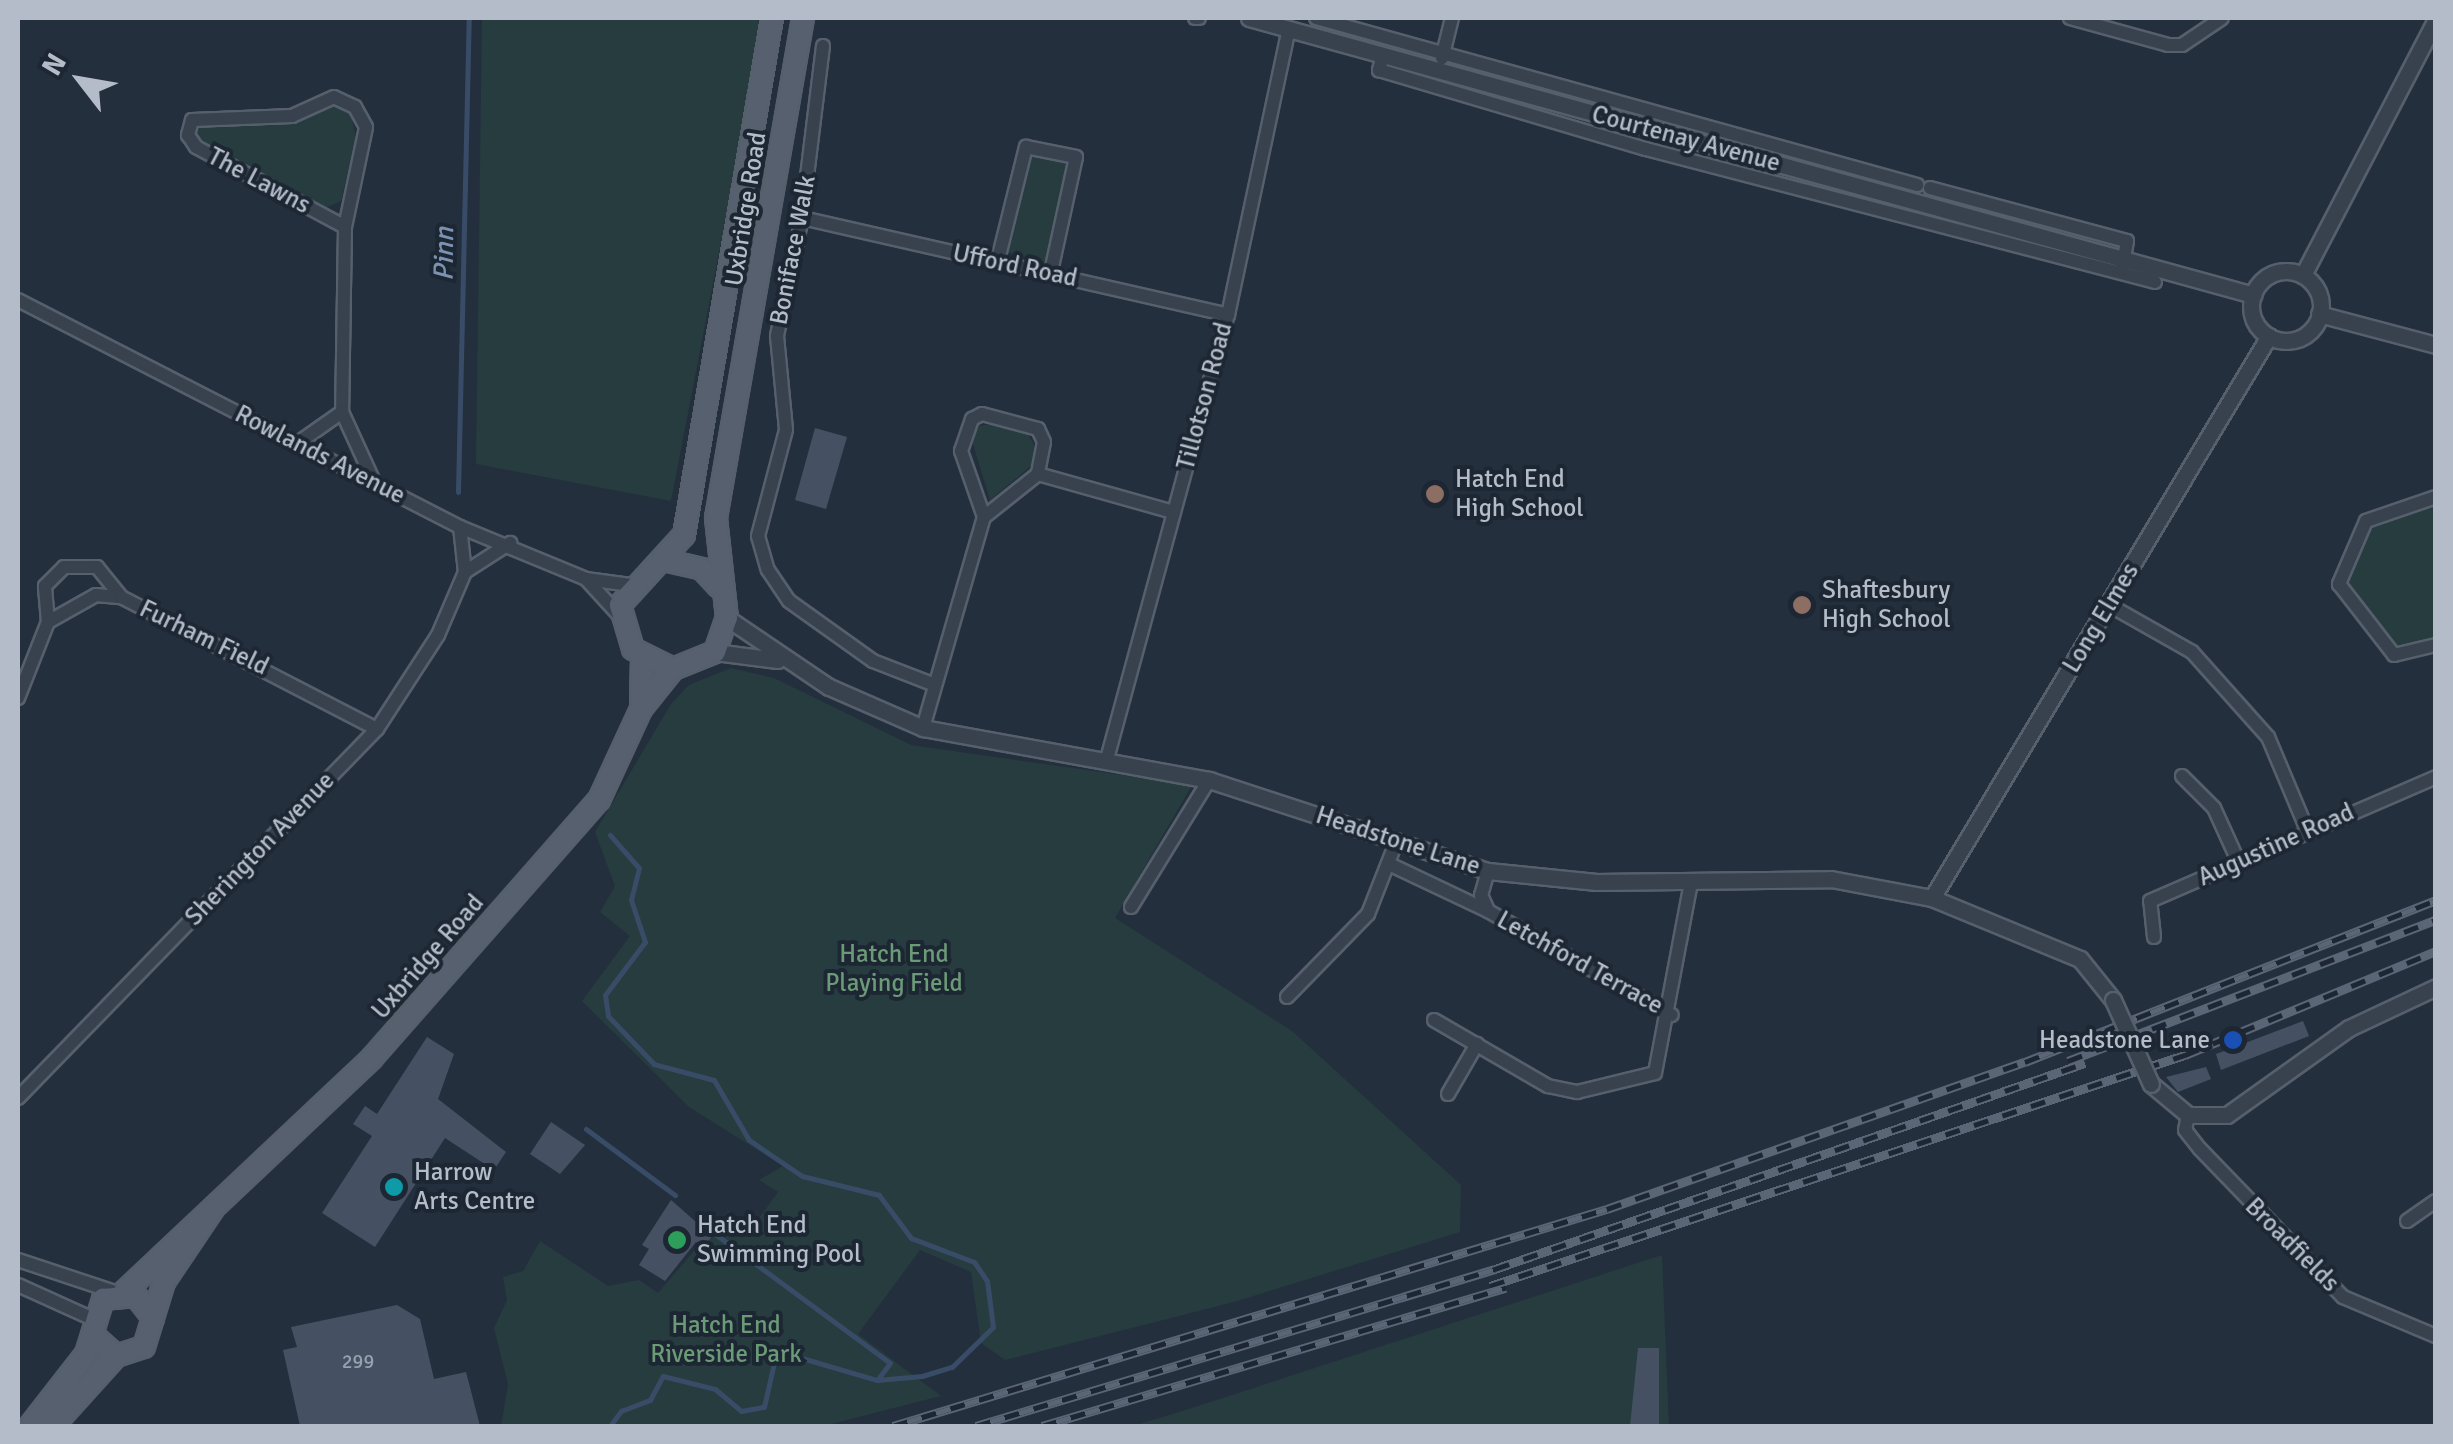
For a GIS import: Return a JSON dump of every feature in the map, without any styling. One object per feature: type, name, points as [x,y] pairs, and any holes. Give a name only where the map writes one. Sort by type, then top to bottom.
[{"type":"main road","name":"Uxbridge Road","points":[[668,561],[684,535],[707,415],[772,18]]},
{"type":"main road","name":"Uxbridge Road","points":[[727,618],[719,586],[716,518],[803,18]]},
{"type":"main road","points":[[620,614],[631,585],[668,561],[702,569],[719,586]]},
{"type":"main road","name":"Uxbridge Road","points":[[620,614],[642,658],[641,708]]},
{"type":"main road","points":[[715,652],[727,618]]},
{"type":"main road","name":"Uxbridge Road","points":[[34,1424],[116,1356],[144,1348],[164,1282],[214,1209],[372,1058],[600,800],[641,708],[673,669],[715,652]]},
{"type":"main road","points":[[642,658],[673,669]]},
{"type":"main road","name":"Uxbridge Road","points":[[34,1424],[78,1369],[103,1299],[120,1293],[195,1218],[214,1209]]},
{"type":"main road","points":[[120,1293],[145,1302],[153,1318]]},
{"type":"main road","points":[[92,1326],[116,1356]]},
{"type":"street","name":"Courtenay Avenue","points":[[1249,18],[1646,148],[1951,202],[2155,282]]},
{"type":"street","name":"Courtenay Avenue","points":[[1316,18],[1894,187],[2122,266],[2253,295]]},
{"type":"street","points":[[1440,70],[1452,18]]},
{"type":"street","points":[[2070,18],[2182,45],[2222,18]]},
{"type":"street","points":[[2303,275],[2436,20]]},
{"type":"street","name":"Tillotson Road","points":[[1107,760],[1228,315],[1289,29]]},
{"type":"street","name":"Boniface Walk","points":[[823,46],[802,218],[777,336],[786,430],[760,507],[768,570],[789,601],[831,635],[935,684]]},
{"type":"street","name":"Courtenay Avenue","points":[[1381,62],[1440,70],[1651,131],[1894,187]]},
{"type":"street","name":"The Lawns","points":[[342,412],[345,227],[366,127],[355,108],[334,96],[292,116],[192,120],[188,135],[196,147],[345,227]]},
{"type":"street","points":[[1646,148],[1651,131]]},
{"type":"street","points":[[996,264],[1026,147],[1076,156],[1051,272]]},
{"type":"street","name":"Ufford Road","points":[[802,218],[1228,315]]},
{"type":"street","points":[[2276,272],[2303,275],[2318,292],[2320,314],[2303,337],[2268,336],[2254,318],[2253,295],[2276,272]]},
{"type":"street","name":"Rowlands Avenue","points":[[18,300],[460,528],[510,543],[586,579],[631,585]]},
{"type":"street","points":[[2320,314],[2436,345]]},
{"type":"street","name":"Long Elmes","points":[[1932,898],[2268,336]]},
{"type":"street","points":[[298,443],[342,412],[375,484]]},
{"type":"street","points":[[924,728],[984,517],[1038,474],[1044,442],[1038,429],[982,414],[972,419],[961,451],[984,517]]},
{"type":"street","points":[[1038,474],[1174,512]]},
{"type":"street","points":[[2436,498],[2366,521],[2339,584],[2386,649],[2405,656],[2436,645]]},
{"type":"street","name":"Sherington Avenue","points":[[18,1098],[24,1084],[377,728],[438,636],[465,572],[460,528]]},
{"type":"street","points":[[465,572],[510,543]]},
{"type":"street","points":[[18,698],[48,622],[45,586],[64,567],[96,568],[121,597]]},
{"type":"street","points":[[586,579],[620,614]]},
{"type":"street","name":"Furham Field","points":[[48,622],[68,604],[121,597],[377,728]]},
{"type":"street","points":[[2109,605],[2192,652],[2255,723],[2308,830]]},
{"type":"street","name":"Headstone Lane","points":[[727,618],[785,662],[924,728],[1210,780],[1395,845],[1488,871],[1691,882],[1830,879],[1932,898],[2080,958],[2113,1000],[2151,1084],[2188,1115]]},
{"type":"street","name":"Headstone Lane","points":[[715,652],[785,662]]},
{"type":"street","points":[[2182,776],[2214,808],[2238,861]]},
{"type":"street","name":"Augustine Road","points":[[2154,937],[2150,901],[2436,777]]},
{"type":"street","points":[[1131,908],[1210,780]]},
{"type":"street","points":[[1287,997],[1368,914],[1395,845]]},
{"type":"street","name":"Letchford Terrace","points":[[1388,864],[1488,911],[1672,1015]]},
{"type":"street","name":"Letchford Terrace","points":[[1488,871],[1482,895],[1488,911]]},
{"type":"street","points":[[1434,1020],[1548,1086],[1578,1092],[1655,1073],[1672,1015],[1691,882]]},
{"type":"street","points":[[2188,1115],[2216,1117],[2246,1106],[2349,1028],[2436,988]]},
{"type":"street","points":[[1448,1094],[1477,1044]]},
{"type":"street","name":"Broadfields","points":[[2188,1115],[2185,1130],[2200,1149],[2343,1297],[2436,1336]]},
{"type":"street","points":[[2408,1221],[2436,1202]]},
{"type":"street","points":[[18,1260],[120,1293]]},
{"type":"street","points":[[18,1286],[92,1326]]},
{"type":"green space","points":[[482,18],[757,18],[762,30],[671,501],[476,464]]},
{"type":"green space","points":[[326,106],[350,110],[356,138],[341,201],[325,208],[201,143],[195,130],[210,119],[303,120]]},
{"type":"green space","points":[[1030,156],[1069,164],[1045,262],[1007,252]]},
{"type":"green space","points":[[993,424],[1028,434],[1036,449],[1031,466],[990,500],[972,441],[977,426]]},
{"type":"green space","points":[[2423,502],[2435,507],[2435,636],[2399,651],[2345,585],[2367,529]]},
{"type":"green space","name":"Hatch End Playing Field","points":[[731,668],[774,678],[911,745],[1192,785],[1115,918],[1292,1031],[1461,1185],[1460,1232],[1234,1302],[1005,1360],[981,1343],[971,1272],[920,1250],[858,1334],[941,1396],[823,1426],[501,1426],[508,1384],[494,1328],[507,1300],[503,1277],[523,1271],[540,1241],[608,1286],[639,1280],[658,1293],[728,1211],[752,1228],[778,1192],[759,1180],[783,1166],[689,1107],[582,1001],[630,936],[600,912],[615,886],[595,832],[671,704],[689,685]]},
{"type":"green space","points":[[1662,1255],[1669,1426],[1133,1426],[1192,1408]]},
{"type":"building","points":[[815,428],[847,437],[826,509],[795,500]]},
{"type":"building","name":"Headstone Lane","points":[[2303,1021],[2309,1036],[2221,1070],[2216,1054]]},
{"type":"building","points":[[427,1037],[454,1054],[438,1099],[506,1152],[494,1170],[445,1138],[375,1247],[322,1213],[372,1136],[353,1124],[365,1106],[377,1114]]},
{"type":"building","points":[[2206,1067],[2211,1079],[2178,1092],[2166,1077]]},
{"type":"building","points":[[551,1122],[585,1145],[560,1174],[530,1154]]},
{"type":"building","name":"Hatch End Swimming Pool","points":[[671,1200],[712,1236],[704,1247],[696,1242],[665,1281],[639,1265],[649,1249],[642,1245]]},
{"type":"building","points":[[397,1305],[420,1319],[434,1379],[466,1372],[480,1426],[300,1426],[283,1350],[297,1347],[291,1327]]},
{"type":"building","points":[[1638,1348],[1659,1348],[1659,1426],[1630,1426]]},
{"type":"waterway","name":"Pinn","points":[[458,492],[469,18]]},
{"type":"waterway","points":[[610,835],[639,868],[631,900],[645,942],[605,995],[608,1016],[654,1064],[714,1080],[749,1140],[802,1176],[879,1195],[911,1238],[974,1262],[987,1281],[993,1327],[952,1367],[922,1376],[877,1380],[788,1354],[775,1358],[764,1407],[741,1411],[715,1389],[663,1376],[650,1400],[621,1411],[610,1426]]},
{"type":"waterway","points":[[586,1129],[675,1195]]},
{"type":"waterway","points":[[703,1215],[711,1231],[890,1363],[877,1380]]},
{"type":"railway","points":[[893,1426],[1607,1209],[2025,1062],[2436,900]]},
{"type":"railway","points":[[2068,1061],[2436,920]]},
{"type":"railway","points":[[1490,1286],[2185,1055],[2436,951]]},
{"type":"railway","points":[[976,1426],[1495,1269],[2085,1063]]},
{"type":"railway","points":[[1042,1426],[1506,1288]]},
{"type":"place","name":"Hatch End High School","points":[[1435,494]]},
{"type":"place","name":"Shaftesbury High School","points":[[1802,605]]},
{"type":"place","name":"Headstone Lane","points":[[2233,1040]]},
{"type":"place","name":"Harrow Arts Centre","points":[[394,1187]]},
{"type":"place","name":"Hatch End Swimming Pool","points":[[677,1240]]},
{"type":"park label","name":"Hatch End Riverside Park","points":[[726,1340]]}]
